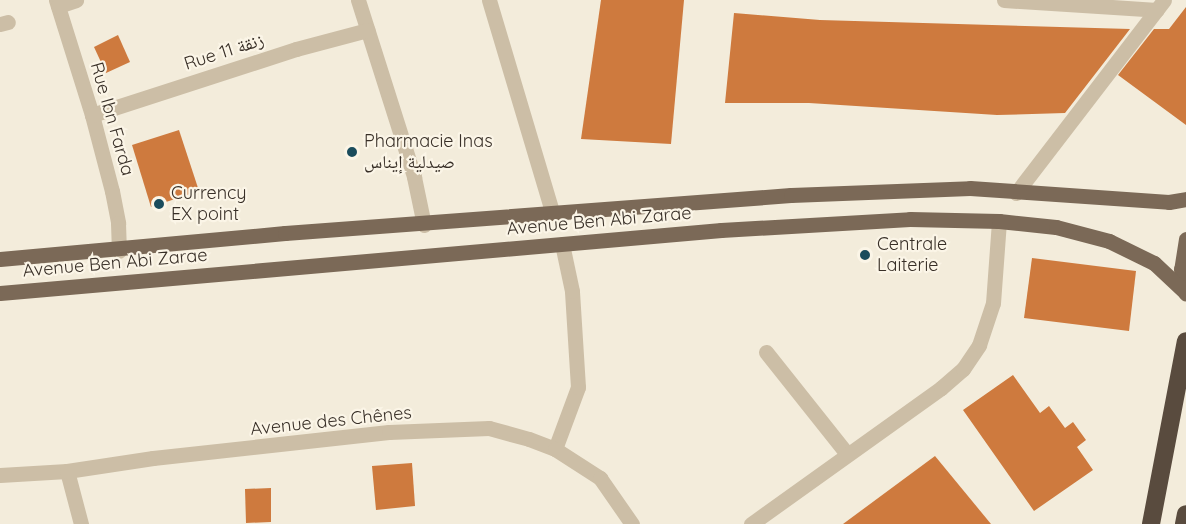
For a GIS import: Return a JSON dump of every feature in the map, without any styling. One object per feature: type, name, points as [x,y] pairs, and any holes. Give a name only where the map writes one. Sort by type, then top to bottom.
[{"type":"highway","points":[[1151,524],[1186,341]]},
{"type":"highway","points":[[1184,524],[1186,514]]},
{"type":"main road","name":"Avenue Ben Abi Zarae","points":[[0,259],[119,251],[285,234],[424,225],[552,212],[790,195],[970,188],[1169,202],[1186,199]]},
{"type":"main road","name":"Avenue Ben Abi Zarae","points":[[0,293],[795,225],[910,219],[999,221],[1056,227],[1109,241],[1155,264],[1185,293]]},
{"type":"main road","points":[[1185,293],[1180,269],[1186,239]]},
{"type":"street","points":[[57,3],[76,0]]},
{"type":"street","points":[[358,0],[414,177],[424,225]]},
{"type":"street","points":[[489,0],[552,212]]},
{"type":"street","points":[[1004,0],[1160,5]]},
{"type":"street","name":"Rue Ibn Farda","points":[[57,3],[92,115],[116,212],[119,251]]},
{"type":"street","points":[[1016,193],[1160,5]]},
{"type":"street","name":"Rue 11 زنقة","points":[[92,115],[296,49],[368,30]]},
{"type":"street","points":[[751,524],[941,388],[963,369],[979,345],[993,303],[999,221]]},
{"type":"street","points":[[555,449],[578,387],[572,291],[562,244]]},
{"type":"street","points":[[766,352],[847,454]]},
{"type":"street","name":"Avenue des Chênes","points":[[0,476],[67,471],[153,458],[389,432],[489,428],[529,438],[555,449],[600,478],[632,524]]},
{"type":"street","points":[[67,471],[81,524]]},
{"type":"building","points":[[601,0],[684,0],[671,144],[581,139]]},
{"type":"building","points":[[1186,7],[1186,125],[1118,75],[1154,29],[1169,29]]},
{"type":"building","points":[[734,13],[820,20],[1130,29],[1065,113],[997,115],[809,103],[725,103]]},
{"type":"building","points":[[118,35],[130,62],[106,73],[94,47]]},
{"type":"building","points":[[179,130],[199,191],[151,207],[132,145]]},
{"type":"building","points":[[1032,258],[1136,271],[1129,331],[1024,318]]},
{"type":"building","points":[[1013,375],[1040,413],[1049,406],[1065,428],[1073,422],[1086,440],[1077,447],[1093,470],[1034,511],[963,410]]},
{"type":"building","points":[[935,456],[991,524],[843,524]]},
{"type":"building","points":[[412,463],[415,506],[376,510],[372,466]]},
{"type":"building","points":[[271,488],[271,522],[246,523],[245,489]]},
{"type":"place","name":"Pharmacie Inas صيدلية إيناس","points":[[352,152]]},
{"type":"place","name":"Currency EX point","points":[[159,204]]},
{"type":"place","name":"Centrale Laiterie","points":[[865,255]]}]
